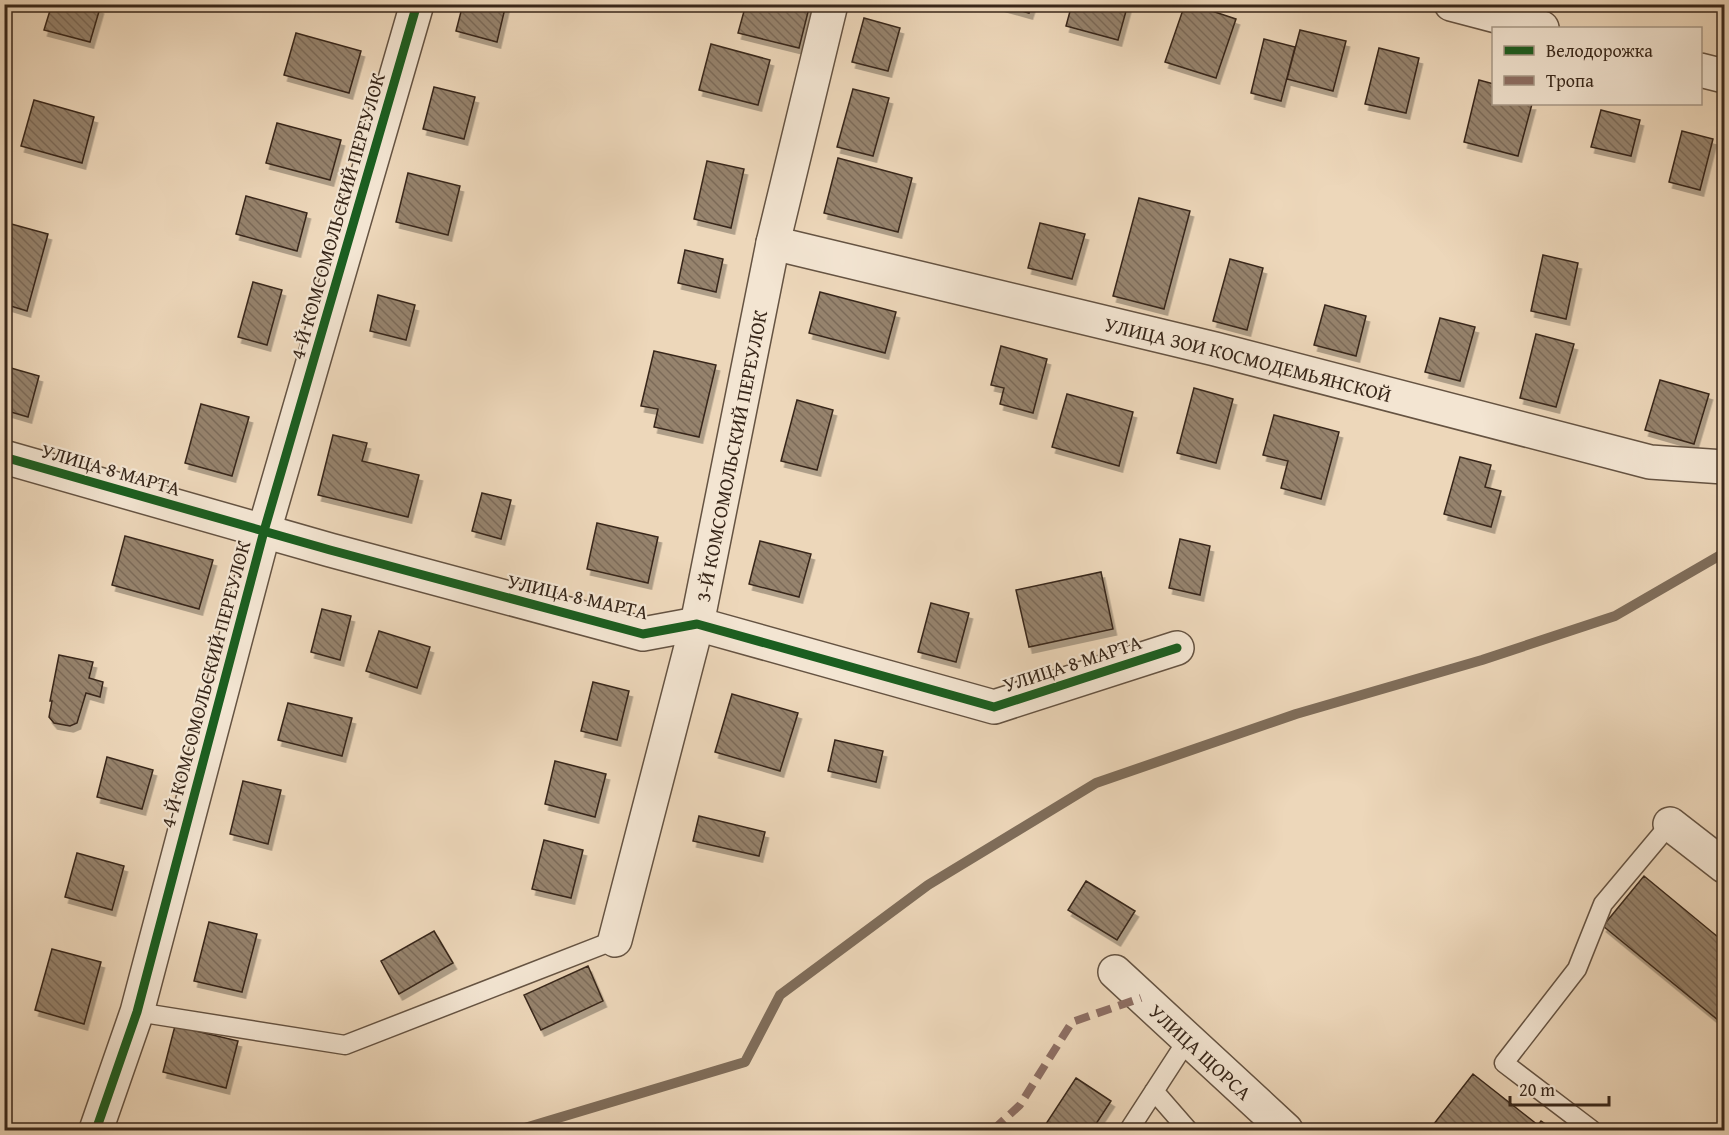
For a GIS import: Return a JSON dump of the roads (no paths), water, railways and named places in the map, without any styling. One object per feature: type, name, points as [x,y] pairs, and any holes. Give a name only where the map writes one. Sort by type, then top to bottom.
[{"type":"street","name":"4-Й КОМСОМОЛЬСКИЙ ПЕРЕУЛОК","points":[[96,1131],[137,1012],[264,531],[417,4]]},
{"type":"street","name":"3-Й КОМСОМОЛЬСКИЙ ПЕРЕУЛОК","points":[[615,940],[697,624],[773,243],[831,4]]},
{"type":"street","points":[[1451,4],[1538,27]]},
{"type":"street","points":[[1702,70],[1725,76]]},
{"type":"street","name":"УЛИЦА ЗОИ КОСМОДЕМЬЯНСКОЙ","points":[[773,243],[1215,349],[1650,462],[1725,467]]},
{"type":"street","name":"УЛИЦА 8 МАРТА","points":[[4,458],[643,634],[697,624],[994,707],[1177,648]]},
{"type":"street","points":[[1670,824],[1725,866]]},
{"type":"street","name":"УЛИЦА ЩОРСА","points":[[1115,972],[1287,1131]]},
{"type":"lane","points":[[1592,1131],[1504,1064],[1578,969],[1603,904],[1670,824]]},
{"type":"lane","points":[[137,1012],[345,1045],[615,940]]},
{"type":"lane","points":[[1129,1131],[1188,1039]]},
{"type":"lane","points":[[1154,1091],[1188,1131]]},
{"type":"waterway","points":[[518,1130],[745,1062],[780,995],[928,885],[1096,783],[1296,714],[1482,660],[1615,616],[1724,553]]}]
